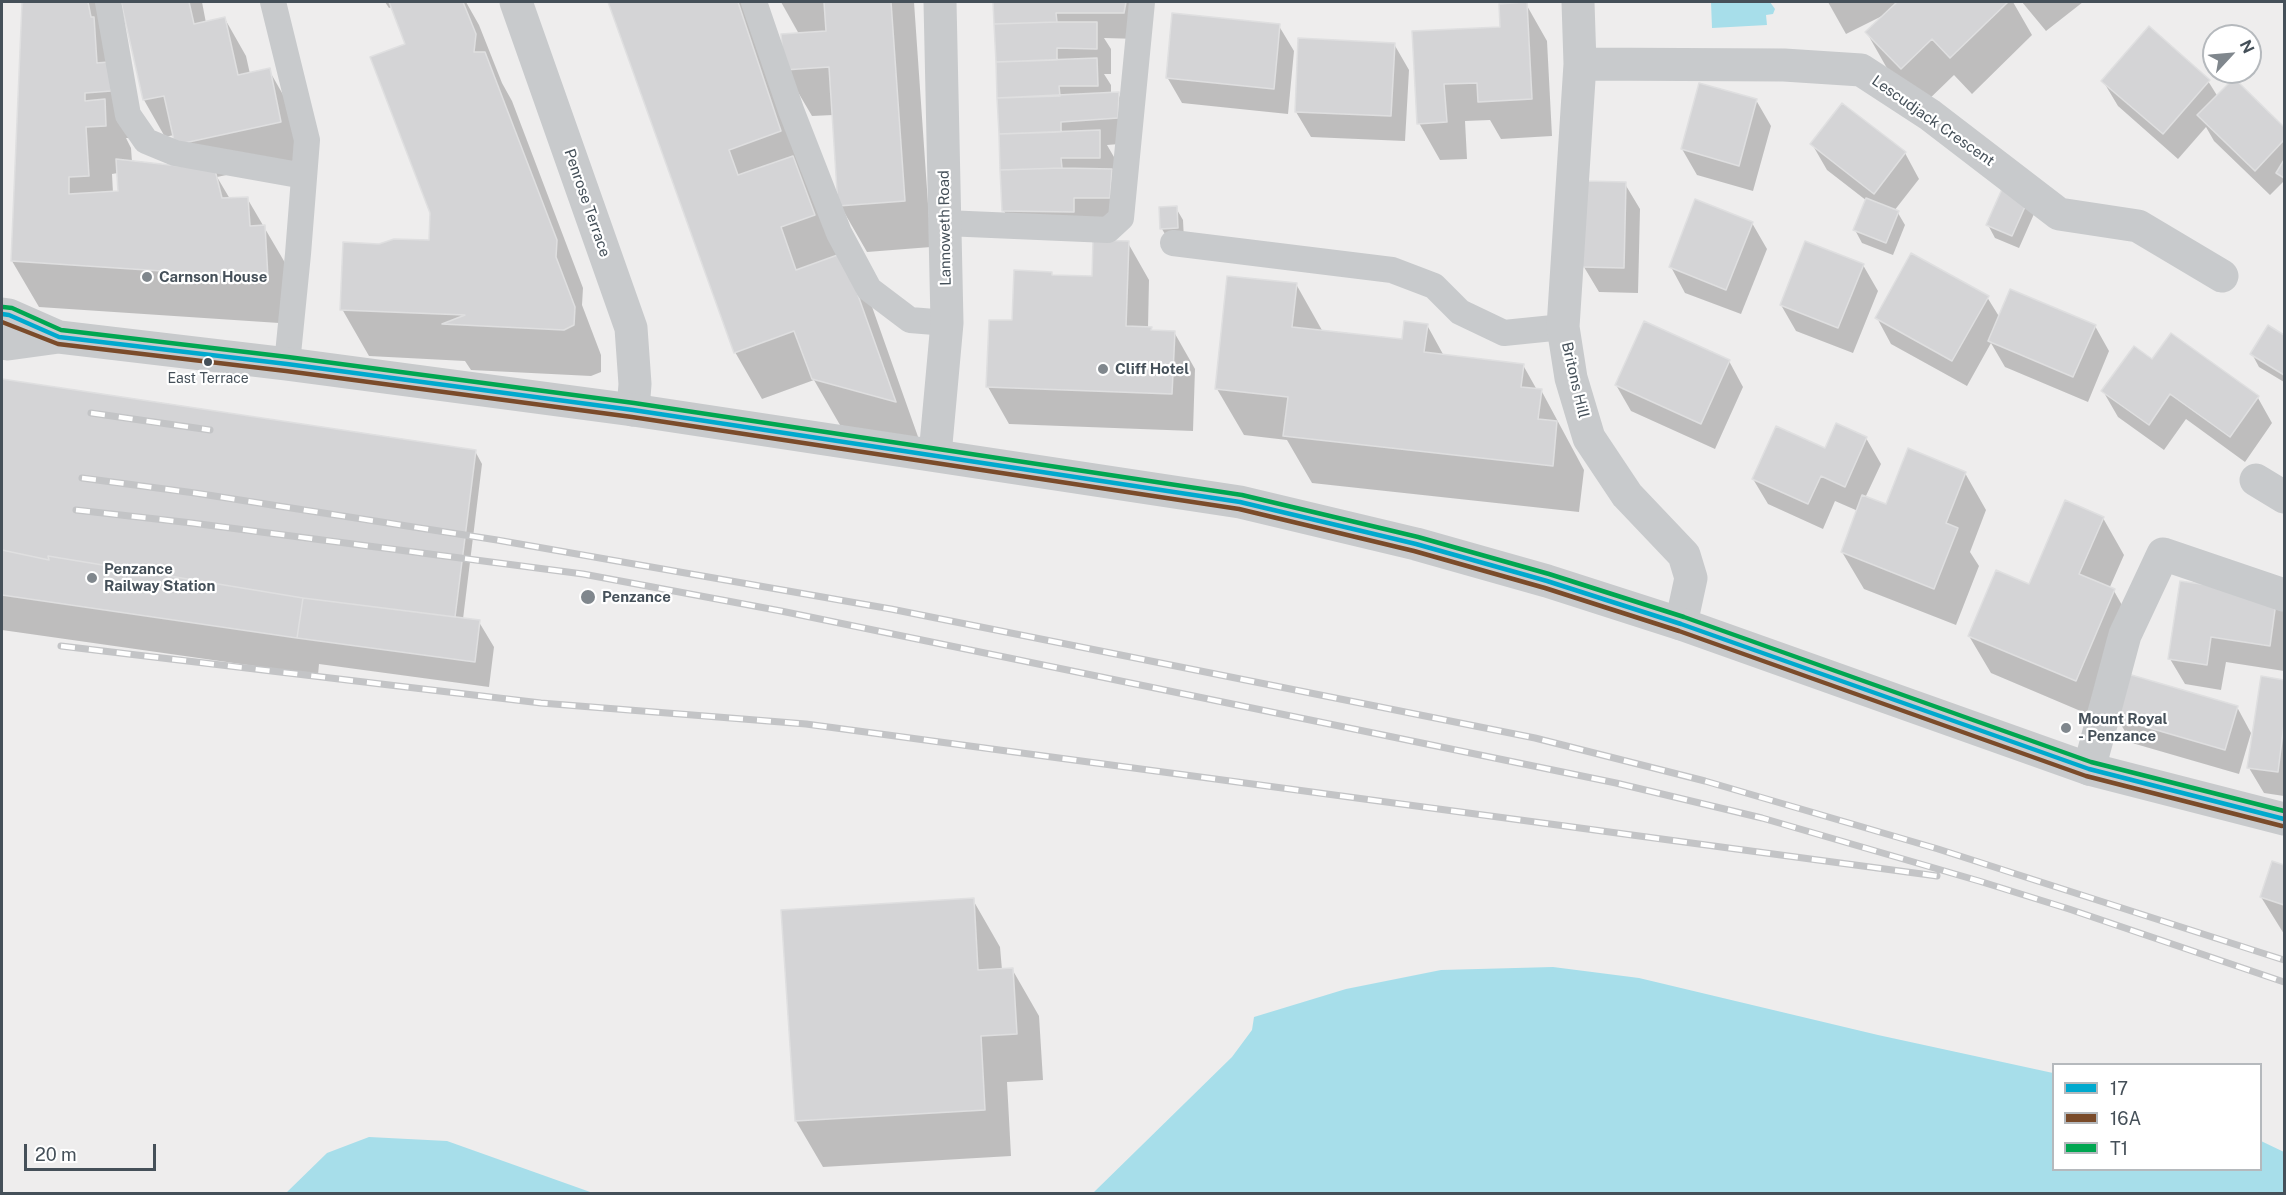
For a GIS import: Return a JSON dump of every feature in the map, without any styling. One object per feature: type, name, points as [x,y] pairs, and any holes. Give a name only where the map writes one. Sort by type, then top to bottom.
[{"type":"street","name":"Penrose Terrace","points":[[516,2],[632,328],[635,384],[633,410]]},
{"type":"street","name":"Lannoweth Road","points":[[935,455],[947,323],[940,2]]},
{"type":"street","name":"Britons Hill","points":[[1578,2],[1580,64],[1563,327],[1571,378],[1589,438],[1627,495],[1684,555],[1691,578],[1681,624]]},
{"type":"street","name":"Lescudjack Crescent","points":[[1580,64],[1784,65],[1861,70],[1930,116],[2059,214],[2138,226],[2222,276]]},
{"type":"street","points":[[2,314],[59,337]]},
{"type":"street","points":[[2,343],[59,337],[287,364],[633,410],[1240,502],[1416,543],[1546,581],[1681,624],[2089,769],[2284,819]]},
{"type":"street","points":[[2256,480],[2284,497]]},
{"type":"street","points":[[2089,769],[2125,635],[2163,554],[2284,595]]},
{"type":"lane","points":[[108,2],[128,115],[146,141],[175,153],[304,176]]},
{"type":"lane","points":[[273,2],[307,140],[287,364]]},
{"type":"lane","points":[[754,2],[791,110],[839,233],[869,289],[910,320],[947,323]]},
{"type":"lane","points":[[945,223],[1108,230],[1121,218],[1142,2]]},
{"type":"lane","points":[[1173,243],[1392,270],[1434,286],[1460,312],[1504,333],[1563,327]]},
{"type":"water","points":[[1711,2],[1770,2],[1775,9],[1773,14],[1766,15],[1767,25],[1712,28]]},
{"type":"water","points":[[1553,967],[1639,978],[1878,1035],[2052,1073],[2052,1171],[2262,1171],[2262,1141],[2284,1152],[2284,1193],[1093,1193],[1232,1057],[1252,1030],[1254,1017],[1346,989],[1441,970]]},
{"type":"water","points":[[369,1137],[447,1141],[593,1193],[286,1193],[327,1153]]},
{"type":"building","points":[[88,2],[91,17],[94,17],[97,63],[109,62],[111,91],[85,93],[85,101],[105,99],[106,126],[86,127],[89,176],[69,177],[69,194],[118,191],[116,159],[215,170],[222,198],[248,197],[250,226],[265,225],[268,278],[11,261],[22,3]]},
{"type":"building","points":[[121,2],[189,2],[194,24],[225,17],[238,75],[270,68],[281,122],[175,145],[164,96],[143,100]]},
{"type":"building","points":[[389,2],[463,2],[476,34],[474,52],[485,52],[557,240],[556,257],[575,307],[574,325],[564,330],[442,324],[465,315],[340,310],[343,242],[379,244],[394,239],[429,240],[430,213],[370,57],[405,44]]},
{"type":"building","points":[[608,2],[738,2],[781,131],[729,150],[738,175],[793,156],[815,215],[781,227],[796,270],[843,253],[896,402],[812,379],[794,331],[734,353]]},
{"type":"building","points":[[824,2],[891,2],[905,201],[838,206],[829,67],[784,70],[781,34],[826,31]]},
{"type":"building","points":[[993,2],[1126,2],[1124,13],[1056,13],[1057,22],[994,24]]},
{"type":"building","points":[[1527,2],[1532,99],[1478,102],[1477,83],[1444,84],[1447,122],[1417,124],[1412,31],[1500,27],[1499,4]]},
{"type":"building","points":[[1897,2],[2008,2],[1950,58],[1932,39],[1901,69],[1865,32]]},
{"type":"building","points":[[1172,13],[1280,24],[1274,89],[1166,78]]},
{"type":"building","points":[[1097,22],[1097,49],[1057,48],[1057,60],[996,62],[994,24]]},
{"type":"building","points":[[2149,26],[2202,73],[2202,84],[2207,84],[2163,134],[2101,81]]},
{"type":"building","points":[[1298,38],[1395,43],[1391,116],[1295,112]]},
{"type":"building","points":[[1097,58],[1098,86],[1059,86],[1060,96],[997,98],[996,62]]},
{"type":"building","points":[[1699,83],[1757,99],[1739,166],[1681,149]]},
{"type":"building","points":[[2228,84],[2240,84],[2284,127],[2284,140],[2255,171],[2197,115]]},
{"type":"building","points":[[1119,92],[1118,118],[1061,122],[1061,132],[999,134],[997,98]]},
{"type":"building","points":[[1842,103],[1906,152],[1874,194],[1810,144]]},
{"type":"building","points":[[1100,130],[1100,158],[1061,158],[1062,168],[1000,170],[999,134]]},
{"type":"building","points":[[2284,160],[2284,178],[2276,173]]},
{"type":"building","points":[[1112,169],[1110,198],[1074,198],[1074,212],[1002,211],[1000,170]]},
{"type":"building","points":[[1585,181],[1626,182],[1624,268],[1582,267]]},
{"type":"building","points":[[2002,189],[2028,200],[2012,236],[1986,225]]},
{"type":"building","points":[[1866,198],[1899,211],[1886,243],[1853,230]]},
{"type":"building","points":[[1695,199],[1753,222],[1726,290],[1669,267]]},
{"type":"building","points":[[1177,206],[1178,228],[1160,229],[1159,207]]},
{"type":"building","points":[[1093,240],[1129,241],[1126,326],[1175,331],[1172,394],[986,387],[989,320],[1012,320],[1014,270],[1052,272],[1052,275],[1092,276]]},
{"type":"building","points":[[1805,241],[1864,264],[1838,328],[1780,305]]},
{"type":"building","points":[[1911,253],[1989,296],[1952,361],[1875,318]]},
{"type":"building","points":[[1227,276],[1297,283],[1292,327],[1402,339],[1404,321],[1428,324],[1424,352],[1524,364],[1521,387],[1542,389],[1538,419],[1557,421],[1553,466],[1283,436],[1288,397],[1215,389]]},
{"type":"building","points":[[2010,289],[2096,325],[2073,377],[1988,341]]},
{"type":"building","points":[[1644,321],[1730,360],[1701,424],[1615,385]]},
{"type":"building","points":[[2268,325],[2284,335],[2284,375],[2250,354]]},
{"type":"building","points":[[2171,333],[2259,396],[2230,437],[2170,394],[2149,425],[2101,391],[2134,346],[2152,359]]},
{"type":"building","points":[[2,379],[476,450],[455,617],[303,598],[48,556],[49,560],[2,550]]},
{"type":"building","points":[[1836,423],[1867,437],[1845,487],[1821,476],[1808,504],[1752,479],[1776,426],[1825,448]]},
{"type":"building","points":[[1908,448],[1966,472],[1946,523],[1958,528],[1934,589],[1841,552],[1862,495],[1886,504]]},
{"type":"building","points":[[2065,500],[2104,517],[2079,574],[2115,589],[2076,681],[1968,636],[1996,570],[2029,584]]},
{"type":"building","name":"Penzance Railway Station","points":[[2,550],[49,560],[48,556],[303,598],[297,638],[2,595]]},
{"type":"building","points":[[2180,581],[2277,595],[2270,646],[2211,637],[2207,665],[2168,659]]},
{"type":"building","points":[[303,598],[480,620],[475,662],[297,638]]},
{"type":"building","points":[[2128,674],[2238,706],[2225,750],[2115,718]]},
{"type":"building","points":[[2261,676],[2284,680],[2284,724],[2278,772],[2247,768]]},
{"type":"building","points":[[2272,861],[2284,865],[2284,905],[2260,897]]},
{"type":"building","points":[[974,898],[978,970],[1013,968],[1017,1034],[981,1036],[985,1110],[795,1121],[781,910]]},
{"type":"railway","points":[[91,413],[210,430]]},
{"type":"railway","points":[[82,478],[195,493],[497,540],[891,609],[1535,738],[1705,781],[1938,849],[2284,960]]},
{"type":"railway","points":[[76,510],[583,574],[781,611],[1616,783],[1762,818],[1979,881],[2284,982]]},
{"type":"railway","points":[[61,646],[541,703],[806,724],[1937,876]]},
{"type":"transit line","name":"T1","points":[[3,307],[12,308],[61,330],[288,357],[634,403],[1242,495],[1418,537],[1549,574],[1684,617],[2091,762],[2284,811]]},
{"type":"transit line","name":"17","points":[[2,314],[59,337],[287,364],[633,410],[1240,502],[1416,544],[1547,581],[1681,624],[2089,769],[2284,819]]},
{"type":"transit line","name":"16A","points":[[2,322],[58,344],[286,371],[632,417],[1239,509],[1414,551],[1545,588],[1679,631],[2086,776],[2282,826]]},
{"type":"place","name":"Carnson House","points":[[147,277]]},
{"type":"place","name":"East Terrace","points":[[208,362]]},
{"type":"place","name":"Cliff Hotel","points":[[1103,369]]},
{"type":"place","name":"Penzance Railway Station","points":[[92,578]]},
{"type":"place","name":"Penzance","points":[[588,597]]},
{"type":"place","name":"Mount Royal - Penzance","points":[[2066,728]]}]
